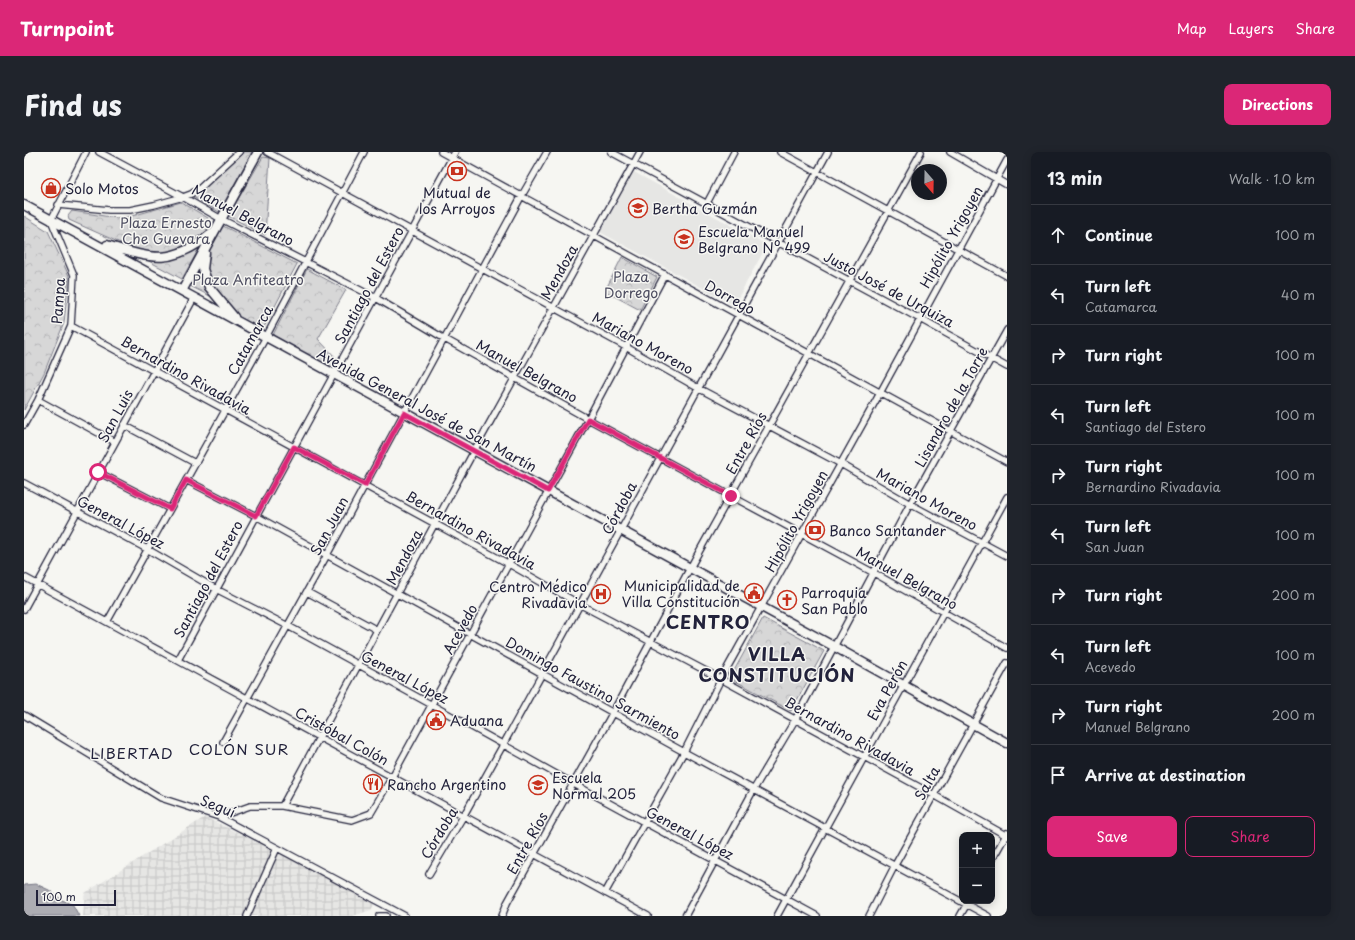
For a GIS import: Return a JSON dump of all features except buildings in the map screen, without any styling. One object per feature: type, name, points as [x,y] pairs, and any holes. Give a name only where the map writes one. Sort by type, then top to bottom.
[{"type":"main road","points":[[182,291],[258,152]]},
{"type":"main road","name":"Avenida General José de San Martín","points":[[24,205],[1007,742]]},
{"type":"main road","points":[[88,239],[139,255],[168,257],[183,252],[214,232]]},
{"type":"main road","points":[[205,248],[203,269],[209,287],[238,322]]},
{"type":"street","points":[[51,220],[86,152]]},
{"type":"street","name":"Manuel Belgrano","points":[[99,152],[221,219],[376,298],[445,339],[588,419],[801,534],[1007,648]]},
{"type":"street","points":[[58,205],[110,210],[130,210],[183,197],[200,188],[240,152]]},
{"type":"street","name":"Mariano Moreno","points":[[266,152],[626,347],[698,388],[841,464],[910,504],[1007,556]]},
{"type":"street","name":"Catamarca","points":[[107,622],[266,337],[364,152]]},
{"type":"street","name":"Dorrego","points":[[441,152],[1007,462]]},
{"type":"street","name":"Santiago del Estero","points":[[178,660],[376,298],[411,231],[456,152]]},
{"type":"street","name":"San Juan","points":[[223,742],[307,592],[547,152]]},
{"type":"street","name":"Justo José de Urquiza","points":[[611,152],[848,281],[920,318],[1007,367]]},
{"type":"street","name":"Mendoza","points":[[282,806],[318,736],[398,594],[434,524],[640,152]]},
{"type":"street","points":[[707,203],[734,152]]},
{"type":"street","points":[[780,152],[1007,276]]},
{"type":"street","name":"Córdoba","points":[[429,874],[464,815],[581,605],[828,152]]},
{"type":"street","name":"Entre Ríos","points":[[502,916],[507,903],[574,784],[690,568],[921,152]]},
{"type":"street","points":[[950,152],[1007,185]]},
{"type":"street","name":"Hipólito Yrigoyen","points":[[605,893],[684,752],[721,679],[841,464],[1007,160]]},
{"type":"street","name":"Pampa","points":[[24,425],[38,400],[71,326],[74,275],[51,220]]},
{"type":"street","name":"Acevedo","points":[[219,817],[250,806],[282,806],[352,820],[371,813],[432,705],[588,419],[665,274]]},
{"type":"street","name":"San Luis","points":[[24,610],[76,512],[194,298]]},
{"type":"street","name":"Bernardino Rivadavia","points":[[71,326],[365,485],[581,605],[721,679],[1007,835]]},
{"type":"street","name":"Lisandro de la Torre","points":[[685,916],[754,789],[795,720],[910,504],[1007,330]]},
{"type":"street","points":[[38,400],[115,442]]},
{"type":"street","points":[[124,425],[195,463]]},
{"type":"street","points":[[98,472],[170,509]]},
{"type":"street","name":"Domingo Faustino Sarmiento","points":[[186,480],[256,516],[684,752],[959,898]]},
{"type":"street","name":"General López","points":[[24,483],[818,916]]},
{"type":"street","name":"Eva Perón","points":[[777,916],[1007,497]]},
{"type":"street","name":"Cristóbal Colón","points":[[24,577],[648,916]]},
{"type":"street","points":[[307,592],[377,630]]},
{"type":"street","name":"Salta","points":[[869,916],[895,865],[974,725],[1007,663]]},
{"type":"street","name":"Seguí","points":[[24,715],[161,798],[219,817],[401,915]]},
{"type":"street","points":[[995,855],[1007,835]]},
{"type":"street","points":[[247,916],[277,848]]},
{"type":"street","points":[[960,916],[967,904]]},
{"type":"street","name":"Domingo Faustino Sarmiento","points":[[970,904],[988,916]]},
{"type":"street","points":[[378,916],[386,916]]},
{"type":"shaded area","points":[[634,172],[767,245],[734,305],[600,232]]},
{"type":"shaded area","points":[[205,817],[375,903],[371,910],[353,916],[83,916],[85,893]]},
{"type":"shaded area","points":[[36,884],[73,905],[79,916],[24,916],[24,885]]},
{"type":"green space","points":[[243,152],[252,152],[219,212],[193,197]]},
{"type":"green space","points":[[263,157],[270,158],[265,235],[228,216]]},
{"type":"green space","name":"Plaza Ernesto Che Guevara","points":[[181,202],[208,218],[207,231],[193,243],[171,253],[160,254],[136,250],[69,220],[68,216],[72,211],[117,218],[132,216]]},
{"type":"green space","points":[[24,216],[48,231],[69,276],[64,323],[44,373],[24,410]]},
{"type":"green space","name":"Plaza Anfiteatro","points":[[223,226],[297,264],[263,329],[230,312],[219,301],[203,269],[211,247]]},
{"type":"green space","points":[[201,245],[182,279],[143,258]]},
{"type":"green space","name":"Plaza Dorrego","points":[[622,257],[657,277],[640,310],[605,291]]},
{"type":"green space","points":[[202,265],[214,298],[190,286]]},
{"type":"green space","points":[[307,269],[346,290],[318,339],[338,360],[333,369],[273,335]]},
{"type":"green space","points":[[763,618],[824,651],[791,711],[730,678]]},
{"type":"place","name":"Mutual de los Arroyos","points":[[457,171]]},
{"type":"place","name":"Solo Motos","points":[[51,188]]},
{"type":"place","name":"Bertha Guzmán","points":[[638,208]]},
{"type":"place","name":"Escuela Manuel Belgrano Nº 499","points":[[684,239]]},
{"type":"place","name":"Banco Santander","points":[[815,530]]},
{"type":"place","name":"Municipalidad de Villa Constitución","points":[[754,593]]},
{"type":"place","name":"Centro Médico Rivadavia","points":[[601,594]]},
{"type":"place","name":"Parroquia San Pablo","points":[[787,600]]},
{"type":"place","name":"Aduana","points":[[436,720]]},
{"type":"place","name":"Rancho Argentino","points":[[373,784]]},
{"type":"place","name":"Escuela Normal 205","points":[[538,785]]},
{"type":"district","name":"CENTRO","points":[[708,621]]},
{"type":"district","name":"VILLA CONSTITUCIÓN","points":[[777,663]]},
{"type":"district","name":"COLÓN SUR","points":[[239,748]]},
{"type":"district","name":"LIBERTAD","points":[[132,752]]},
{"type":"route","points":[[98,472],[170,509],[186,480],[256,516],[294,447],[365,485],[404,413],[548,491],[588,419],[731,496]]}]
